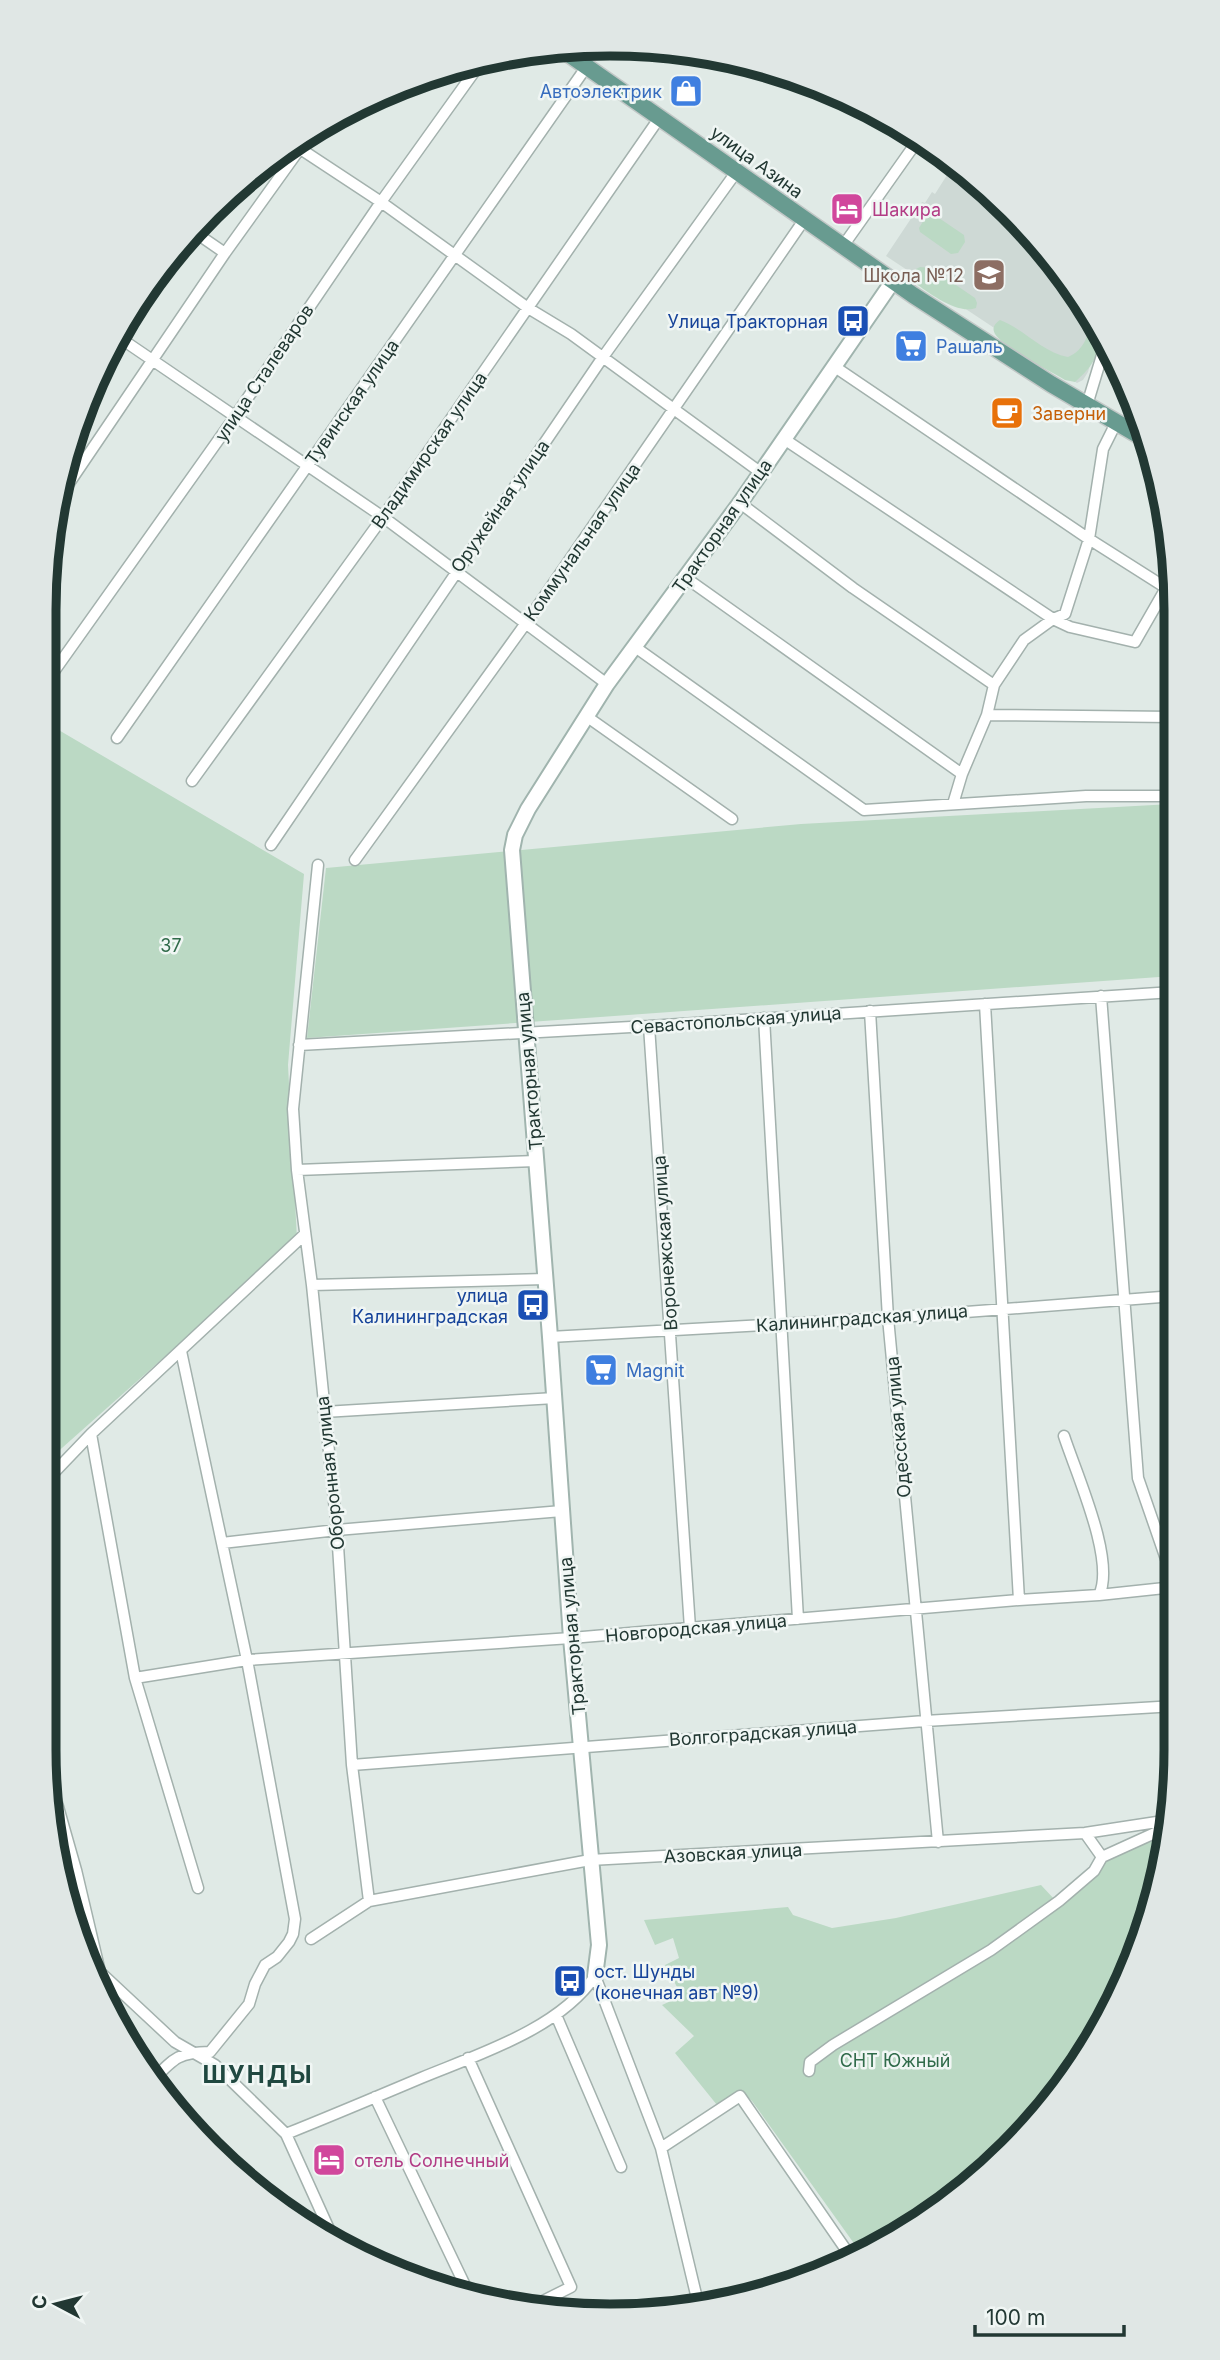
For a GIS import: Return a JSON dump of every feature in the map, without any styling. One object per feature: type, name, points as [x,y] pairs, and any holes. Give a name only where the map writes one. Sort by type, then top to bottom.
[{"type":"main road","name":"улица Азина","points":[[582,57],[660,117],[893,281],[1029,370],[1136,434]]},
{"type":"street","name":"Тувинская улица","points":[[117,738],[151,685],[309,466],[453,256],[582,57]]},
{"type":"street","name":"улица Сталеваров","points":[[56,669],[473,74]]},
{"type":"street","name":"Владимирская улица","points":[[192,780],[383,517],[660,117]]},
{"type":"street","points":[[843,246],[914,146]]},
{"type":"street","points":[[302,149],[381,202],[528,308],[571,334],[761,472]]},
{"type":"street","points":[[72,478],[288,159]]},
{"type":"street","name":"Оружейная улица","points":[[271,845],[455,571],[603,357],[737,171]]},
{"type":"street","name":"Коммунальная улица","points":[[355,860],[526,623],[804,220]]},
{"type":"street","points":[[201,236],[225,253]]},
{"type":"street","name":"Тракторная улица","points":[[595,1976],[599,1945],[571,1638],[512,850],[515,835],[528,809],[607,684],[740,503],[893,281]]},
{"type":"street","points":[[125,342],[383,517],[607,684]]},
{"type":"street","points":[[1087,405],[1102,355]]},
{"type":"street","points":[[835,367],[1089,539],[1163,585]]},
{"type":"street","points":[[953,804],[962,774],[988,715],[994,685],[1024,640],[1053,619],[1065,614],[1089,539],[1103,449],[1116,423]]},
{"type":"street","points":[[785,439],[1053,619],[1070,627],[1135,642],[1164,597]]},
{"type":"street","points":[[740,503],[853,588],[994,685]]},
{"type":"street","points":[[686,578],[962,774]]},
{"type":"street","points":[[635,647],[864,810],[1086,796],[1164,796]]},
{"type":"street","points":[[988,715],[1164,717]]},
{"type":"street","points":[[586,716],[732,819]]},
{"type":"street","name":"Оборонная улица","points":[[318,865],[293,1109],[297,1170],[312,1285],[337,1530],[352,1765],[369,1901]]},
{"type":"street","name":"Севастопольская улица","points":[[299,1045],[649,1026],[1164,992]]},
{"type":"street","points":[[1101,996],[1138,1478],[1164,1555]]},
{"type":"street","points":[[985,1004],[1019,1600]]},
{"type":"street","name":"Одесская улица","points":[[870,1011],[888,1318],[938,1842]]},
{"type":"street","points":[[764,1018],[797,1619]]},
{"type":"street","name":"Воронежская улица","points":[[649,1026],[672,1331],[690,1628]]},
{"type":"street","points":[[297,1170],[536,1161]]},
{"type":"street","points":[[56,1470],[91,1434],[305,1234]]},
{"type":"street","points":[[312,1285],[545,1279]]},
{"type":"street","name":"Калининградская улица","points":[[550,1337],[888,1318],[1164,1296]]},
{"type":"street","points":[[160,2073],[174,2058],[182,2054],[210,2052],[249,2004],[265,1965],[277,1957],[289,1942],[295,1919],[247,1660],[181,1351]]},
{"type":"street","points":[[324,1412],[555,1398]]},
{"type":"street","points":[[91,1434],[135,1678],[198,1888]]},
{"type":"street","points":[[1064,1436],[1102,1548],[1104,1574],[1099,1595]]},
{"type":"street","points":[[222,1544],[337,1530],[562,1511]]},
{"type":"street","name":"Новгородская улица","points":[[135,1678],[247,1660],[571,1638],[1099,1595],[1164,1585]]},
{"type":"street","name":"Волгоградская улица","points":[[352,1765],[925,1721],[1164,1707]]},
{"type":"street","points":[[61,1818],[76,1870],[93,1948]]},
{"type":"street","name":"Азовская улица","points":[[311,1939],[369,1901],[590,1860],[1085,1833],[1159,1822]]},
{"type":"street","points":[[808,2071],[810,2062],[833,2045],[991,1950],[1059,1901],[1094,1871],[1102,1857],[1157,1832]]},
{"type":"street","points":[[1085,1833],[1102,1857]]},
{"type":"street","points":[[70,1872],[76,1870]]},
{"type":"street","points":[[286,2134],[543,2024],[583,1993],[595,1976]]},
{"type":"street","points":[[595,1976],[661,2148],[697,2297]]},
{"type":"street","points":[[106,1981],[175,2042],[215,2065],[286,2134],[327,2226]]},
{"type":"street","points":[[556,2015],[621,2168]]},
{"type":"street","points":[[468,2058],[572,2287],[546,2300]]},
{"type":"street","points":[[661,2148],[740,2096],[847,2251]]},
{"type":"street","points":[[375,2097],[464,2284]]},
{"type":"shaded area","name":"Школа №12","points":[[949,172],[1002,218],[1050,273],[1096,344],[1083,380],[1077,383],[886,256],[922,202],[925,203],[932,192],[935,194]]},
{"type":"green space","points":[[927,215],[936,216],[964,235],[965,242],[958,253],[951,254],[920,232],[919,228]]},
{"type":"green space","points":[[931,268],[975,298],[976,308],[952,306],[915,283],[916,269]]},
{"type":"green space","points":[[1000,320],[1050,350],[1068,357],[1082,346],[1089,331],[1098,349],[1090,366],[1075,382],[1065,380],[1017,353],[1000,340],[994,329]]},
{"type":"green space","name":"37","points":[[56,728],[304,874],[288,1065],[297,1239],[56,1453]]},
{"type":"green space","points":[[1164,804],[1164,977],[307,1038],[326,868],[801,824]]},
{"type":"green space","name":"СНТ Южный","points":[[1158,1825],[1135,1928],[1107,1995],[1071,2058],[1027,2115],[975,2167],[918,2211],[856,2246],[752,2101],[743,2093],[717,2105],[675,2053],[694,2036],[662,2005],[682,1996],[665,1965],[679,1958],[673,1938],[655,1945],[644,1920],[788,1907],[793,1915],[832,1928],[896,1918],[1041,1885],[1055,1900],[1086,1877],[1116,1844]]},
{"type":"place","name":"Автоэлектрик","points":[[686,91]]},
{"type":"place","name":"Шакира","points":[[847,209]]},
{"type":"place","name":"Школа №12","points":[[989,275]]},
{"type":"place","name":"Улица Тракторная","points":[[853,321]]},
{"type":"place","name":"Рашаль","points":[[911,346]]},
{"type":"place","name":"Заверни","points":[[1007,413]]},
{"type":"place","name":"улица Калининградская","points":[[533,1305]]},
{"type":"place","name":"Magnit","points":[[601,1370]]},
{"type":"place","name":"ост. Шунды (конечная авт №9)","points":[[570,1981]]},
{"type":"place","name":"отель Солнечный","points":[[329,2160]]},
{"type":"district","name":"ШУНДЫ","points":[[258,2074]]}]
